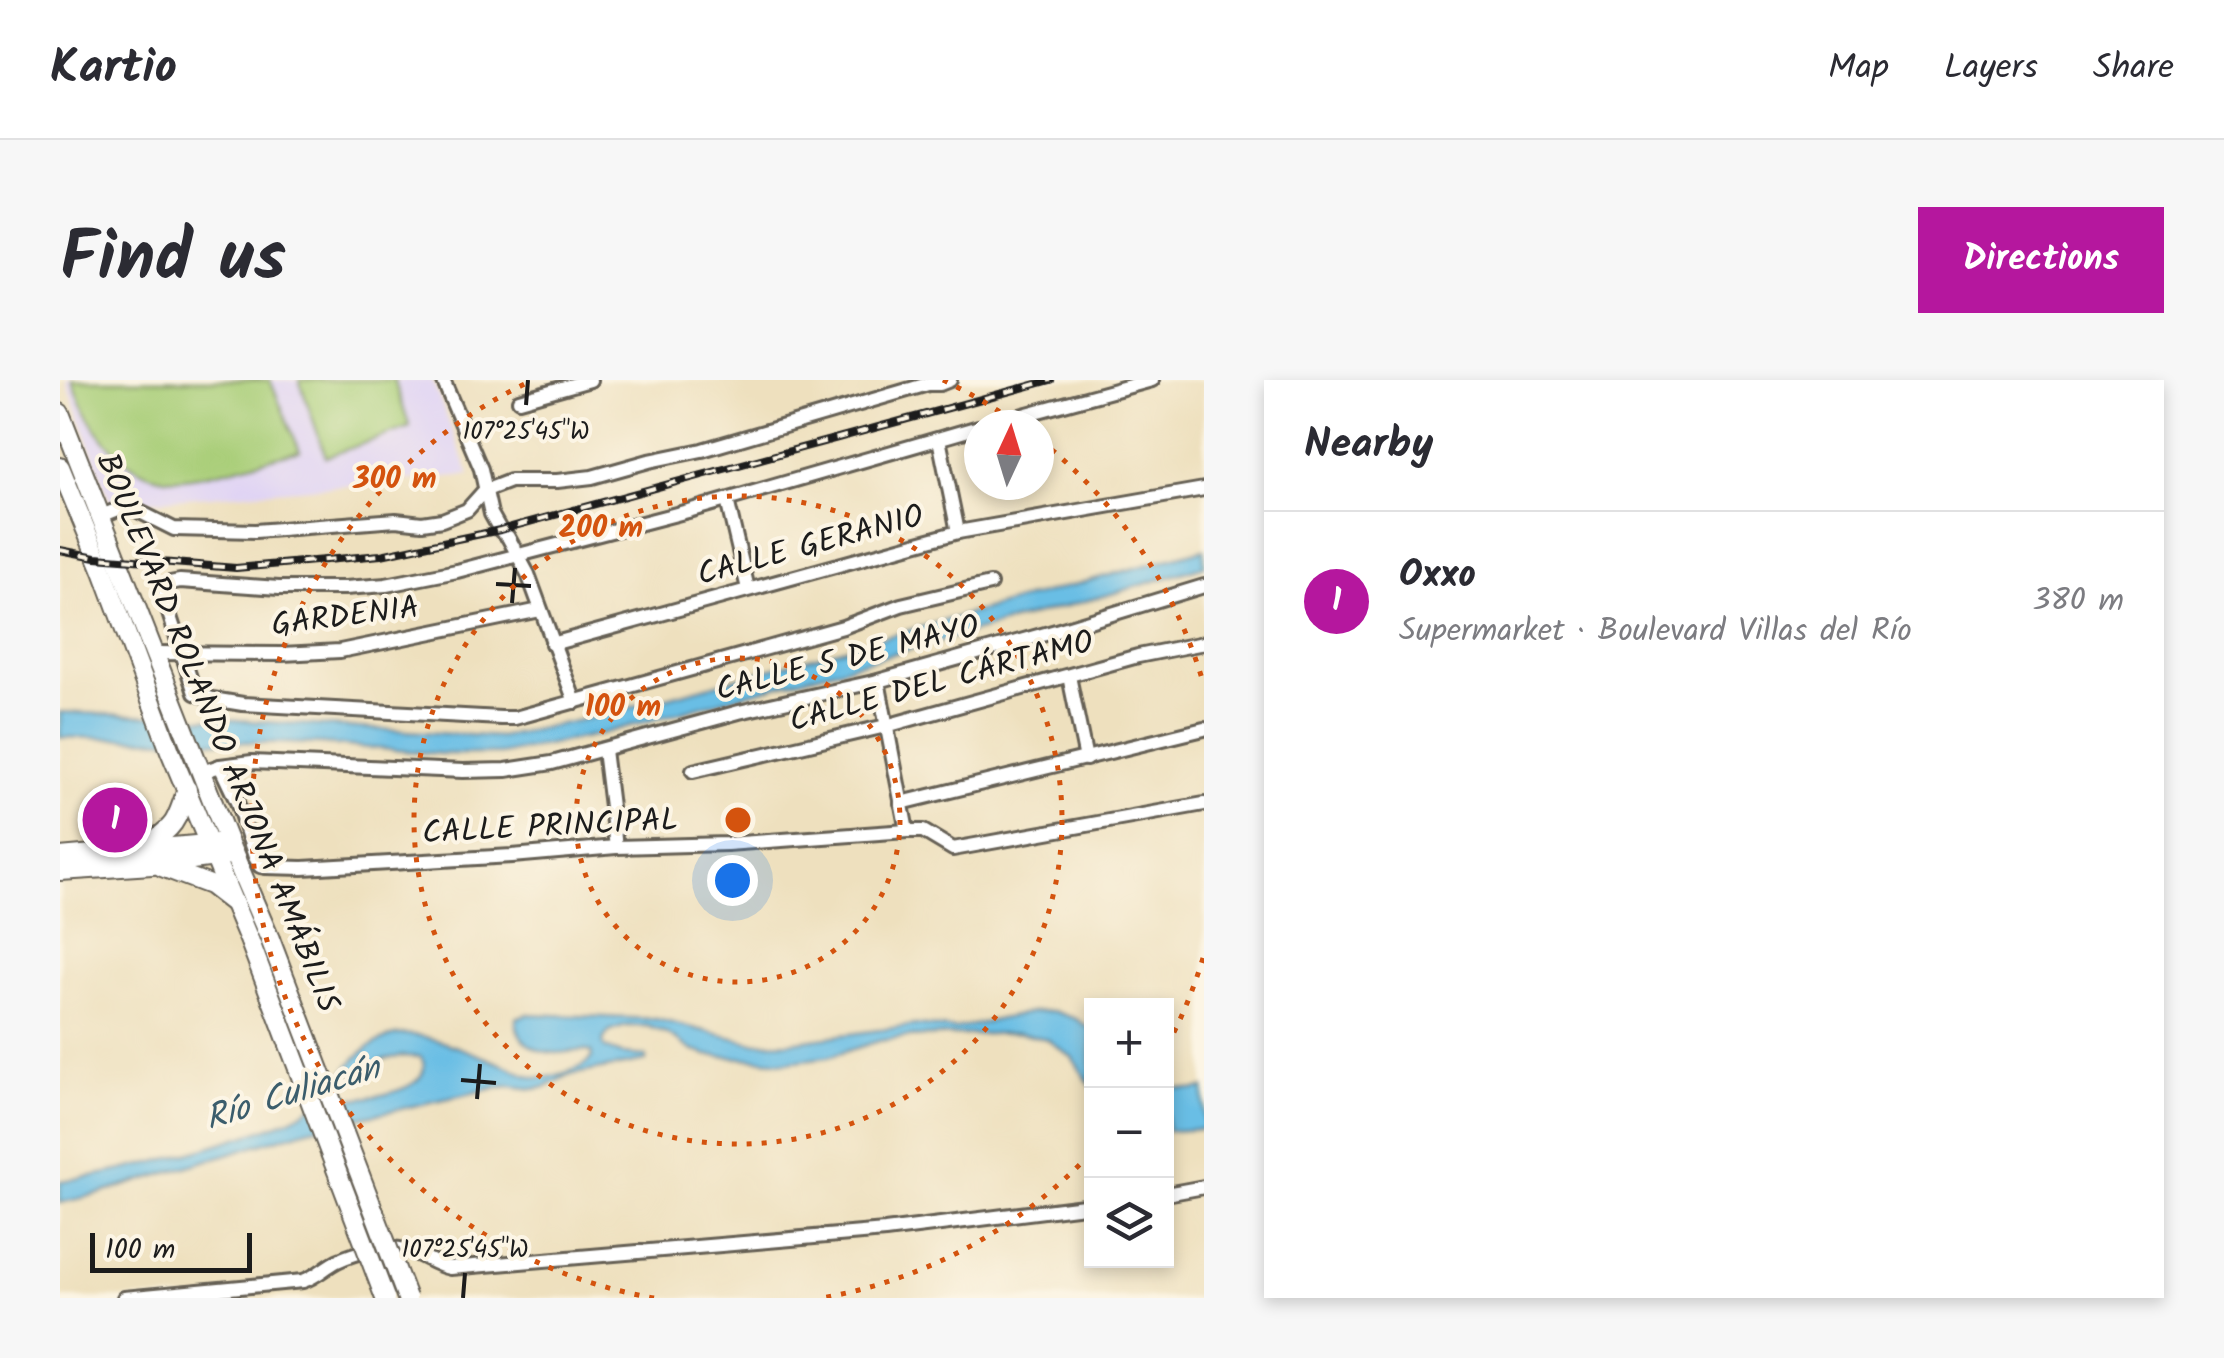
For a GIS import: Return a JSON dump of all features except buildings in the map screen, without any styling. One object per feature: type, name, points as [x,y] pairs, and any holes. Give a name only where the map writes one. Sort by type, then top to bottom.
[{"type":"main road","name":"BOULEVARD ROLANDO ARJONA AMÁBILIS","points":[[60,413],[194,753],[211,769],[231,848],[270,939],[407,1298]]},
{"type":"main road","name":"BOULEVARD ROLANDO ARJONA AMÁBILIS","points":[[60,467],[67,504],[236,906],[385,1298]]},
{"type":"main road","points":[[137,858],[173,825],[186,789]]},
{"type":"main road","points":[[60,871],[231,848]]},
{"type":"main road","points":[[60,857],[137,858],[210,885],[236,906]]},
{"type":"street","points":[[443,380],[480,469],[491,514],[518,554],[574,702]]},
{"type":"street","points":[[518,400],[590,380]]},
{"type":"street","points":[[100,516],[121,508],[136,510],[174,529],[239,531],[442,520],[467,510],[484,491],[510,481],[592,477],[950,380]]},
{"type":"street","points":[[1042,410],[1152,380]]},
{"type":"street","points":[[964,432],[728,500],[457,570],[369,587],[279,588],[180,581],[166,586],[164,598],[195,693],[212,699],[243,704],[515,718],[843,627],[902,605],[990,584]]},
{"type":"street","points":[[939,439],[958,532]]},
{"type":"street","name":"CALLE GERANIO","points":[[552,644],[958,532],[1204,489]]},
{"type":"street","points":[[728,500],[748,589]]},
{"type":"street","name":"CALLE 5 DE MAYO","points":[[211,769],[252,762],[463,771],[552,763],[739,712],[878,682],[1204,586]]},
{"type":"street","name":"GARDENIA","points":[[154,652],[282,654],[340,650],[540,610]]},
{"type":"street","name":"CALLE DEL CÁRTAMO","points":[[693,771],[886,726],[1138,656],[1204,642]]},
{"type":"street","points":[[1068,676],[1086,759]]},
{"type":"street","points":[[878,682],[907,831],[923,832],[952,848],[1204,804]]},
{"type":"street","points":[[901,803],[1204,729]]},
{"type":"street","points":[[604,750],[616,847]]},
{"type":"street","name":"CALLE PRINCIPAL","points":[[211,769],[237,802],[258,862],[265,867],[303,868],[907,831]]},
{"type":"street","points":[[1174,1193],[1204,1187]]},
{"type":"street","points":[[124,1298],[303,1281],[350,1256],[385,1248],[410,1252],[450,1268],[885,1231],[1084,1206]]},
{"type":"shaded area","points":[[66,380],[432,380],[470,475],[111,504]]},
{"type":"green space","points":[[72,380],[270,380],[300,451],[192,477],[153,475],[125,460],[102,437]]},
{"type":"green space","points":[[299,380],[394,380],[410,427],[326,457]]},
{"type":"water","points":[[1204,549],[1204,566],[1118,592],[597,735],[500,754],[441,754],[322,744],[60,737],[60,712],[500,737],[599,716]]},
{"type":"water","points":[[1053,1011],[1077,1019],[1084,1024],[1084,1075],[1072,1057],[1047,1039],[1017,1033],[906,1037],[828,1057],[786,1062],[707,1055],[647,1026],[625,1026],[609,1032],[604,1038],[605,1048],[646,1056],[646,1061],[569,1075],[546,1087],[495,1088],[308,1129],[60,1203],[60,1181],[172,1158],[291,1118],[320,1100],[365,1050],[392,1036],[433,1039],[541,1078],[581,1067],[592,1057],[591,1052],[562,1053],[534,1048],[523,1039],[517,1026],[516,1018],[527,1014],[656,1019],[754,1043],[916,1025],[955,1029],[1031,1012]],"holes":[[[421,1057],[424,1068],[411,1085],[370,1097],[347,1098],[342,1082],[346,1075],[385,1059]]]},
{"type":"water","points":[[1174,1088],[1204,1088],[1204,1129],[1174,1131]]},
{"type":"railway","points":[[60,550],[96,557],[236,568],[381,555],[500,530],[1051,380]]},
{"type":"place","name":"Oxxo","points":[[115,820]]},
{"type":"water label","name":"Río Culiacán","points":[[292,1092]]}]
